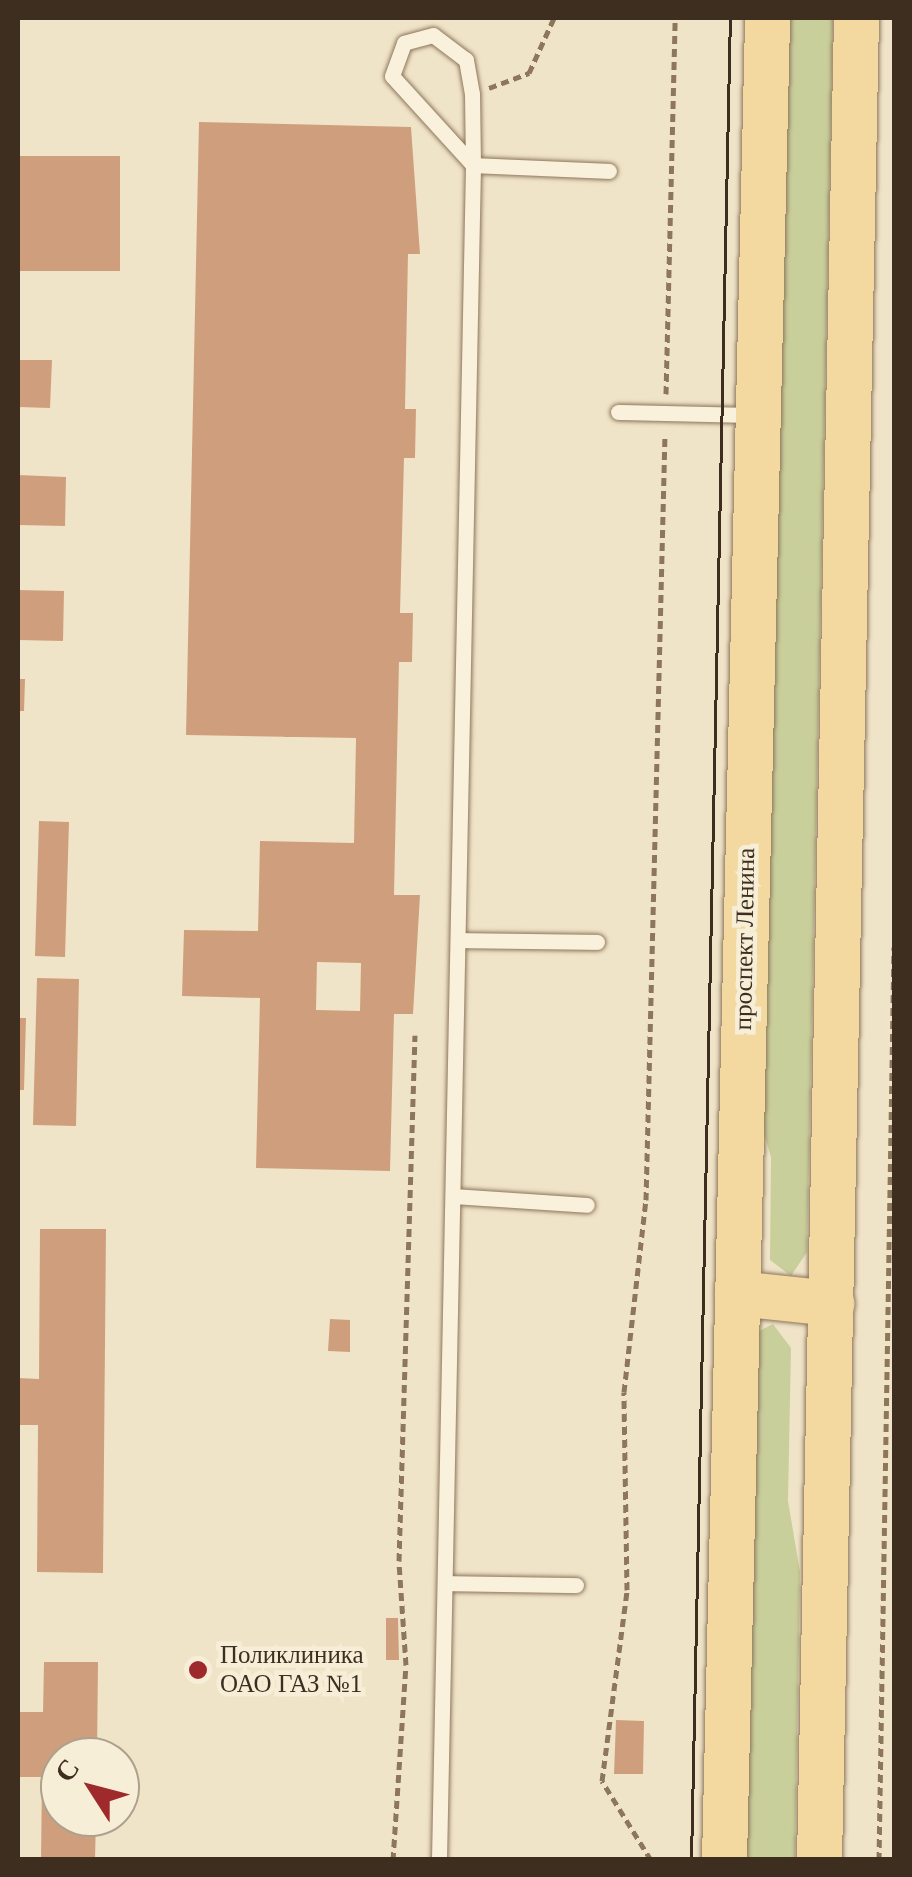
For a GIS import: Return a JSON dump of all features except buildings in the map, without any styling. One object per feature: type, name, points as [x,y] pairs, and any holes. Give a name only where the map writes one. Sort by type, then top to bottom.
[{"type":"main road","name":"проспект Ленина","points":[[724,1860],[767,18]]},
{"type":"main road","points":[[818,1860],[856,18]]},
{"type":"main road","points":[[737,1292],[831,1302]]},
{"type":"lane","points":[[440,1860],[473,165],[472,94],[466,60],[433,35],[404,43],[392,76],[473,165],[609,170]]},
{"type":"lane","points":[[618,412],[758,415]]},
{"type":"lane","points":[[458,940],[597,942]]},
{"type":"lane","points":[[453,1196],[587,1205]]},
{"type":"lane","points":[[445,1583],[576,1585]]},
{"type":"path","points":[[472,94],[528,73],[554,18]]},
{"type":"path","points":[[651,1860],[602,1781],[628,1590],[624,1392],[646,1200],[675,18]]},
{"type":"path","points":[[878,1860],[894,947]]},
{"type":"path","points":[[393,1860],[406,1664],[399,1542],[415,1035]]},
{"type":"green space","points":[[784,18],[833,18],[807,1252],[791,1276],[770,1260],[771,1157],[761,1124]]},
{"type":"green space","points":[[773,1324],[791,1348],[788,1501],[800,1572],[795,1859],[741,1860],[755,1333]]},
{"type":"tram line","points":[[691,1860],[730,18]]},
{"type":"place","name":"Поликлиника ОАО ГАЗ №1","points":[[198,1670]]}]
